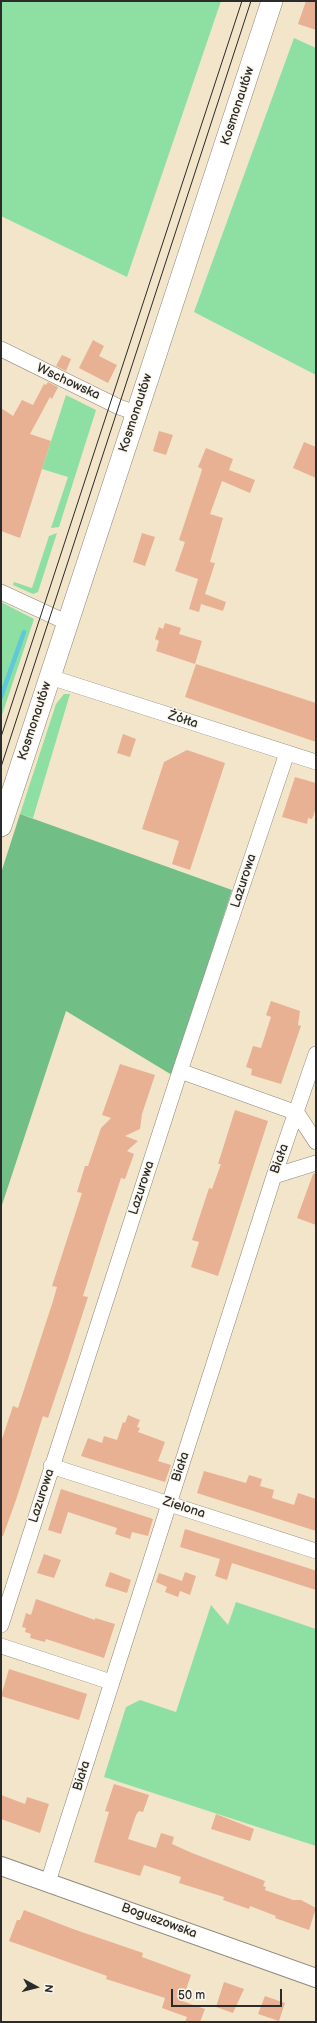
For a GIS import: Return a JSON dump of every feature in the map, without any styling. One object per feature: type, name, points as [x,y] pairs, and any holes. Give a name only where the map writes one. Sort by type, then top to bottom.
[{"type":"main road","name":"Kosmonautów","points":[[1,826],[272,1]]},
{"type":"street","name":"Wschowska","points":[[1,350],[119,407],[136,412]]},
{"type":"street","points":[[1,592],[68,623]]},
{"type":"street","name":"Żółta","points":[[50,677],[316,762]]},
{"type":"street","name":"Lazurowa","points":[[1,1625],[51,1466],[180,1071],[287,753]]},
{"type":"street","name":"Biała","points":[[48,1882],[274,1176],[297,1113],[316,1054]]},
{"type":"street","points":[[180,1071],[297,1113],[316,1142]]},
{"type":"street","points":[[274,1176],[316,1163]]},
{"type":"street","name":"Zielona","points":[[51,1466],[316,1551]]},
{"type":"street","points":[[1,1646],[111,1682]]},
{"type":"street","name":"Boguszowska","points":[[1,1866],[316,1978]]},
{"type":"green space","points":[[1,1],[221,1],[127,277],[1,216]]},
{"type":"green space","points":[[294,38],[316,48],[316,375],[194,312]]},
{"type":"green space","points":[[66,395],[96,410],[59,527],[51,528],[68,477],[42,469]]},
{"type":"green space","points":[[57,533],[38,592],[33,594],[13,585],[14,582],[32,588],[49,536]]},
{"type":"green space","points":[[1,602],[34,619],[1,718]]},
{"type":"green space","points":[[64,694],[70,694],[33,818],[20,814],[56,704]]},
{"type":"green space","points":[[20,814],[232,890],[172,1075],[66,1011],[1,1208],[1,873]]},
{"type":"green space","points":[[236,1602],[316,1629],[316,1846],[104,1777],[126,1707],[140,1700],[176,1712],[211,1605],[228,1625]]},
{"type":"building","points":[[306,1],[316,1],[316,30],[298,24]]},
{"type":"building","points":[[93,340],[104,346],[99,356],[117,365],[108,383],[79,368]]},
{"type":"building","points":[[62,355],[71,359],[66,371],[56,366]]},
{"type":"building","points":[[48,382],[58,387],[52,399],[50,397],[30,434],[51,441],[20,538],[1,531],[1,408],[13,416],[22,400],[33,405],[44,384],[46,385]]},
{"type":"building","points":[[159,431],[173,435],[166,455],[153,451]]},
{"type":"building","points":[[304,442],[316,447],[316,478],[293,468]]},
{"type":"building","points":[[206,448],[233,459],[229,470],[255,480],[250,493],[222,481],[210,514],[223,518],[210,562],[215,563],[205,594],[226,602],[223,611],[201,604],[199,612],[189,609],[198,579],[175,571],[185,542],[179,540],[201,473],[202,469],[198,467]]},
{"type":"building","points":[[142,533],[155,537],[145,566],[133,562]]},
{"type":"building","points":[[165,623],[181,628],[179,634],[202,641],[195,664],[156,651],[159,641],[155,639],[159,627],[163,629]]},
{"type":"building","points":[[196,664],[316,703],[316,742],[185,697]]},
{"type":"building","points":[[123,734],[136,739],[130,757],[117,753]]},
{"type":"building","points":[[187,750],[225,763],[190,870],[172,864],[179,841],[142,829],[164,762]]},
{"type":"building","points":[[295,777],[316,783],[316,808],[312,819],[308,818],[307,824],[282,817]]},
{"type":"building","points":[[271,1001],[300,1011],[298,1025],[301,1026],[281,1084],[251,1075],[252,1069],[246,1067],[253,1046],[261,1048],[271,1017],[266,1015]]},
{"type":"building","points":[[120,1064],[155,1075],[142,1114],[140,1129],[125,1136],[138,1141],[127,1151],[134,1154],[125,1179],[121,1178],[107,1220],[83,1296],[88,1297],[48,1418],[43,1416],[16,1500],[3,1536],[1,1536],[1,1442],[13,1406],[18,1408],[53,1301],[57,1287],[52,1286],[82,1193],[77,1192],[85,1166],[88,1166],[101,1128],[111,1118],[102,1115]]},
{"type":"building","points":[[235,1110],[268,1121],[218,1276],[191,1267],[199,1242],[192,1240],[209,1188],[212,1189],[221,1164],[218,1164]]},
{"type":"building","points":[[316,1172],[316,1225],[297,1218],[313,1174]]},
{"type":"building","points":[[128,1415],[140,1420],[137,1427],[140,1428],[138,1432],[165,1442],[158,1461],[171,1465],[165,1482],[81,1456],[88,1438],[102,1443],[104,1436],[117,1440],[123,1422],[125,1423]]},
{"type":"building","points":[[204,1471],[246,1483],[249,1475],[262,1479],[260,1486],[274,1490],[272,1498],[294,1505],[298,1493],[316,1499],[316,1531],[197,1493]]},
{"type":"building","points":[[61,1489],[153,1519],[148,1536],[132,1532],[130,1539],[115,1534],[117,1528],[68,1512],[61,1534],[48,1530]]},
{"type":"building","points":[[185,1529],[314,1570],[316,1571],[316,1590],[232,1563],[227,1580],[215,1576],[220,1559],[180,1547]]},
{"type":"building","points":[[44,1554],[61,1560],[54,1578],[37,1573]]},
{"type":"building","points":[[110,1572],[131,1580],[127,1593],[105,1586]]},
{"type":"building","points":[[185,1572],[196,1576],[190,1595],[180,1591],[178,1597],[165,1592],[167,1587],[156,1582],[159,1573],[182,1581]]},
{"type":"building","points":[[36,1599],[95,1620],[95,1618],[115,1624],[104,1658],[46,1639],[45,1642],[30,1638],[31,1634],[25,1632],[26,1628],[22,1627],[26,1613],[31,1615]]},
{"type":"building","points":[[9,1669],[87,1694],[79,1720],[1,1696]]},
{"type":"building","points":[[114,1784],[149,1795],[143,1812],[139,1811],[136,1815],[128,1839],[156,1848],[161,1833],[174,1837],[172,1844],[265,1881],[263,1886],[266,1887],[265,1890],[293,1900],[301,1900],[316,1908],[309,1930],[275,1918],[276,1916],[250,1906],[249,1909],[223,1900],[224,1897],[179,1883],[181,1877],[144,1865],[140,1876],[94,1862],[109,1812],[105,1811]]},
{"type":"building","points":[[1,1795],[25,1804],[27,1797],[49,1804],[40,1833],[1,1819]]},
{"type":"building","points":[[216,1814],[254,1829],[250,1841],[211,1829]]},
{"type":"building","points":[[24,1910],[73,1929],[143,1953],[142,1957],[191,1975],[182,2001],[205,2009],[200,2022],[185,2022],[187,2017],[162,2008],[165,1998],[106,1979],[107,1976],[9,1941],[17,1920],[20,1920]]},
{"type":"building","points":[[224,1982],[244,1989],[233,2013],[216,2007]]},
{"type":"building","points":[[265,1996],[285,2003],[279,2021],[258,2014]]},
{"type":"waterway","points":[[1,697],[24,632]]},
{"type":"tram line","points":[[1,737],[242,1]]},
{"type":"tram line","points":[[1,767],[251,1]]}]
